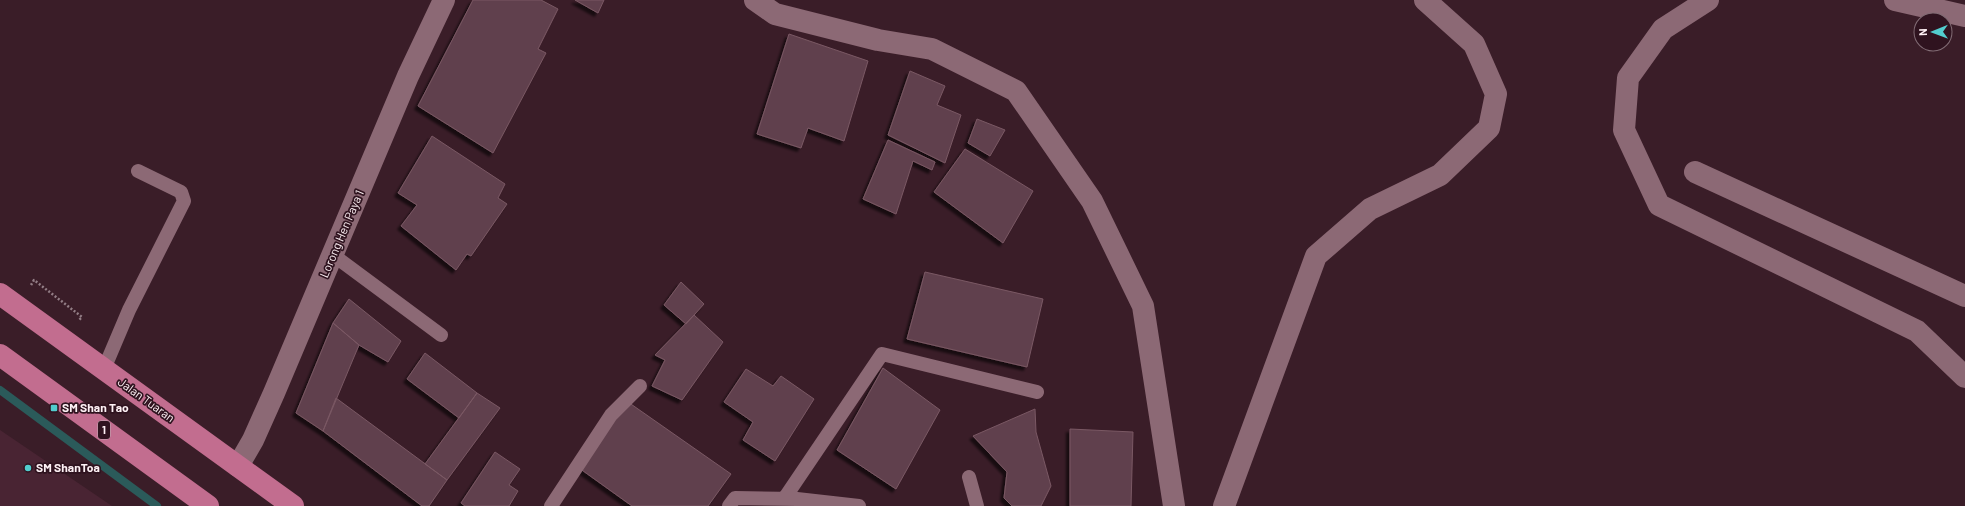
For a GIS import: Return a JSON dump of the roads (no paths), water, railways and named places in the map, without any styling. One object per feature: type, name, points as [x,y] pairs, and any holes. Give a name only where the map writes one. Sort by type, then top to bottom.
[{"type":"main road","name":"Jalan Tuaran","points":[[0,294],[293,506]]},
{"type":"main road","name":"1","points":[[0,355],[208,506]]},
{"type":"main road","points":[[111,375],[187,446],[267,506]]},
{"type":"street","name":"Lorong Hen Paya 1","points":[[238,466],[259,427],[334,255],[408,76],[444,0]]},
{"type":"street","points":[[756,0],[775,14],[878,40],[932,49],[1016,91],[1092,201],[1143,306],[1174,506]]},
{"type":"street","points":[[1224,506],[1316,256],[1370,209],[1440,175],[1489,128],[1496,94],[1474,44],[1425,0]]},
{"type":"street","points":[[1708,0],[1663,29],[1628,78],[1624,130],[1658,205],[1917,331],[1965,377]]},
{"type":"street","points":[[1895,0],[1965,16]]},
{"type":"street","points":[[1695,172],[1965,296]]},
{"type":"lane","points":[[111,375],[129,310],[184,201],[181,192],[138,171]]},
{"type":"lane","points":[[334,255],[441,335]]},
{"type":"lane","points":[[784,499],[882,354],[1037,392]]},
{"type":"lane","points":[[551,506],[611,415],[640,386]]},
{"type":"lane","points":[[969,477],[977,506]]},
{"type":"lane","points":[[729,506],[735,498],[797,498],[860,506]]},
{"type":"waterway","points":[[0,390],[157,506]]},
{"type":"place","name":"SM Shan Tao","points":[[54,408]]},
{"type":"place","name":"SM ShanToa","points":[[28,468]]}]
